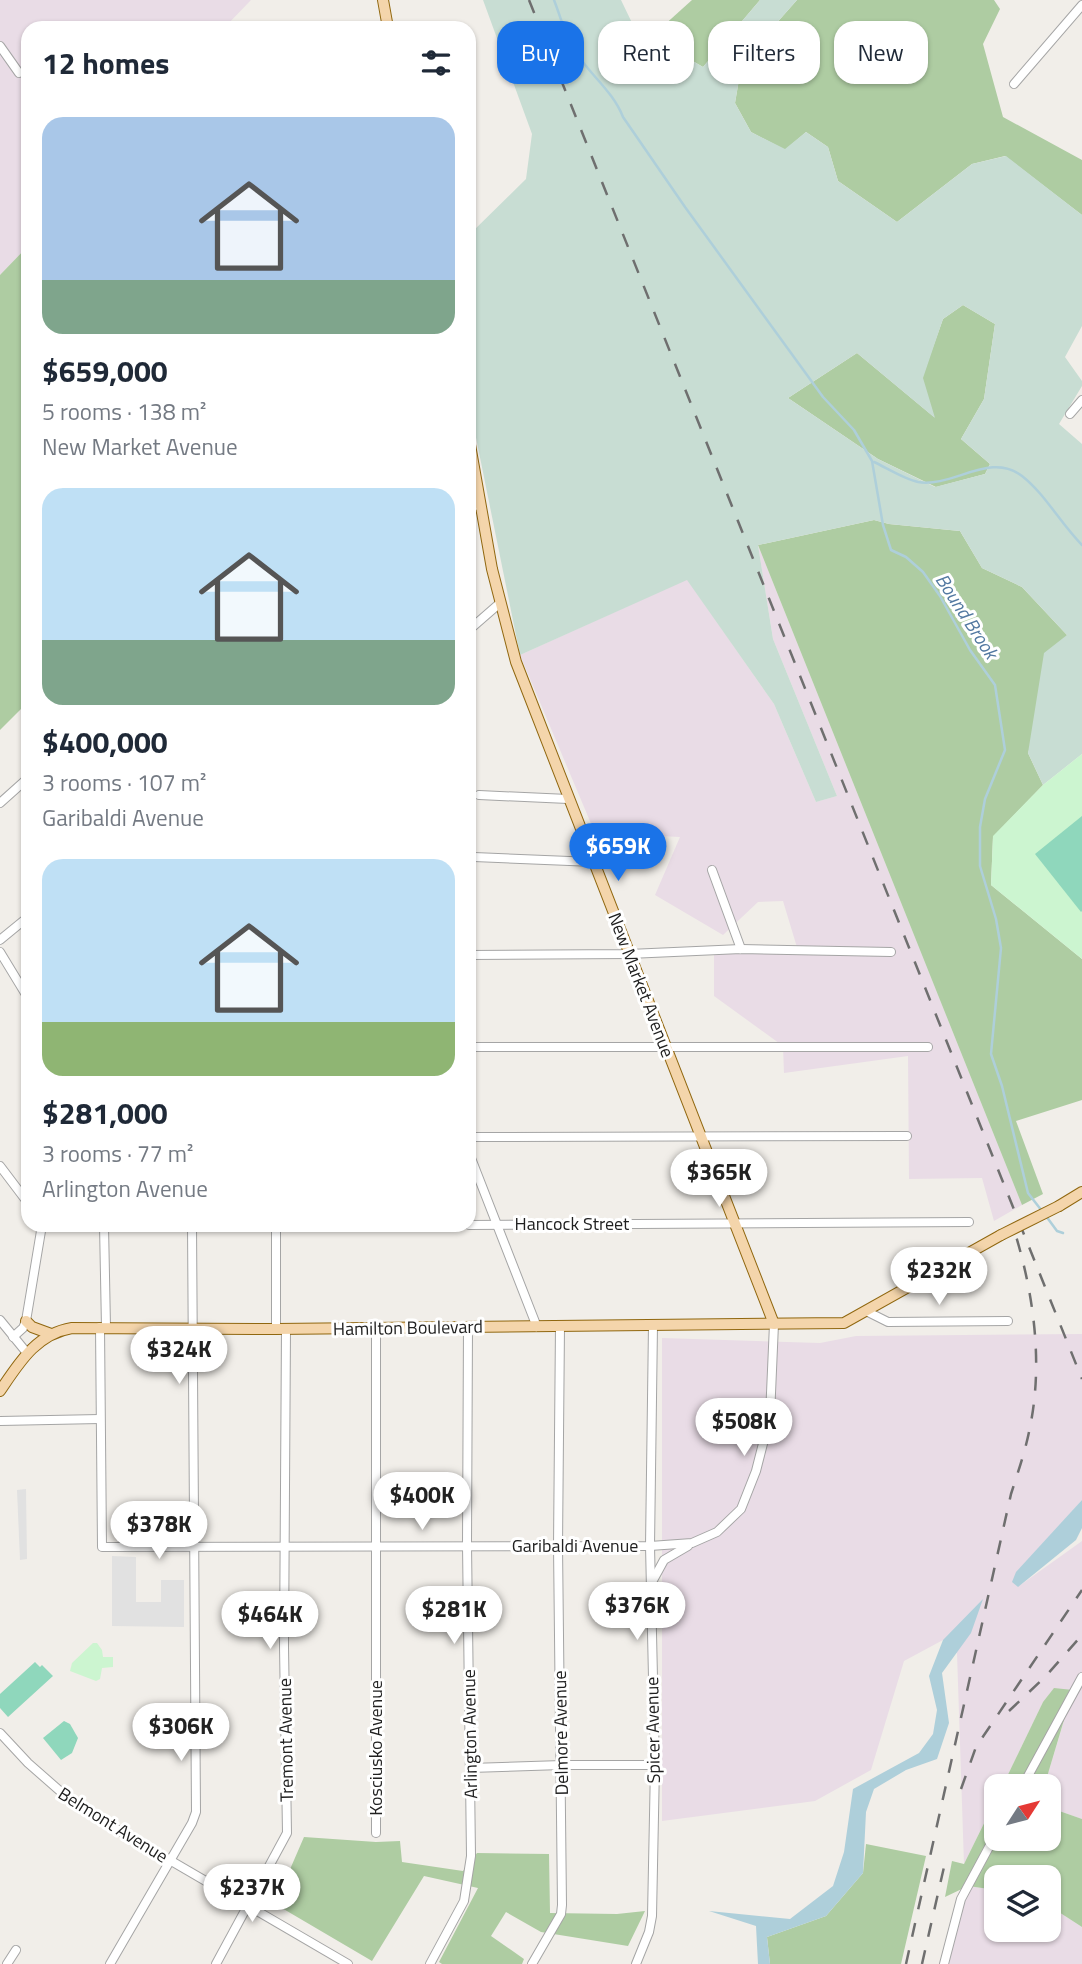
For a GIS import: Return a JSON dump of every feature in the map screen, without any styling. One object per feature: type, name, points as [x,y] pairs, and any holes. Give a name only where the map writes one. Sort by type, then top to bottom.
[{"type":"main road","points":[[383,0],[387,21]]},
{"type":"main road","name":"New Market Avenue","points":[[476,478],[500,603],[516,662],[774,1324]]},
{"type":"main road","points":[[866,1311],[1082,1192]]},
{"type":"main road","name":"Hamilton Boulevard","points":[[0,1391],[27,1353],[51,1334],[72,1328],[281,1329],[844,1323],[866,1311]]},
{"type":"main road","points":[[26,1321],[32,1327],[51,1334]]},
{"type":"street","points":[[1014,84],[1082,5]]},
{"type":"street","points":[[0,46],[19,73]]},
{"type":"street","points":[[1070,414],[1082,400]]},
{"type":"street","points":[[476,505],[480,501]]},
{"type":"street","points":[[476,624],[500,603]]},
{"type":"street","points":[[0,803],[21,784]]},
{"type":"street","points":[[479,796],[568,799]]},
{"type":"street","points":[[476,857],[594,862]]},
{"type":"street","points":[[712,870],[741,949]]},
{"type":"street","points":[[0,940],[21,923]]},
{"type":"street","points":[[476,955],[629,954],[741,949],[891,952]]},
{"type":"street","points":[[0,952],[21,986]]},
{"type":"street","points":[[476,1047],[928,1047]]},
{"type":"street","points":[[476,1137],[907,1136]]},
{"type":"street","points":[[0,1166],[21,1194]]},
{"type":"street","points":[[476,1172],[537,1326]]},
{"type":"street","name":"Hancock Street","points":[[476,1225],[969,1222]]},
{"type":"street","points":[[13,1337],[26,1321],[41,1232]]},
{"type":"street","points":[[0,1420],[100,1419],[104,1232]]},
{"type":"street","points":[[110,1964],[196,1812],[192,1232]]},
{"type":"street","name":"Tremont Avenue","points":[[216,1964],[287,1833],[281,1329],[276,1232]]},
{"type":"street","points":[[866,1311],[888,1322],[1008,1321]]},
{"type":"street","points":[[0,1320],[27,1353]]},
{"type":"street","points":[[651,1585],[664,1560],[717,1532],[741,1509],[756,1471],[772,1399],[774,1324]]},
{"type":"street","name":"Spicer Avenue","points":[[636,1964],[649,1933],[652,1916],[654,1765],[650,1546],[653,1325]]},
{"type":"street","name":"Delmore Avenue","points":[[532,1964],[561,1914],[562,1765],[558,1546],[560,1326]]},
{"type":"street","name":"Arlington Avenue","points":[[430,1964],[456,1918],[467,1889],[471,1856],[467,1545],[468,1327]]},
{"type":"street","name":"Kosciusko Avenue","points":[[376,1328],[376,1833]]},
{"type":"street","name":"Garibaldi Avenue","points":[[100,1419],[102,1547],[650,1546],[692,1543]]},
{"type":"street","points":[[1029,1774],[1082,1677]]},
{"type":"street","name":"Belmont Avenue","points":[[0,1732],[44,1778],[77,1806],[348,1964]]},
{"type":"street","points":[[470,1768],[654,1765]]},
{"type":"street","points":[[944,1964],[961,1899],[986,1852]]},
{"type":"street","points":[[7,1964],[16,1950]]},
{"type":"street","points":[[327,1964],[332,1955]]},
{"type":"shaded area","points":[[0,0],[251,0],[231,21],[21,21],[21,253],[0,275]]},
{"type":"shaded area","points":[[758,545],[1022,1205],[994,1221],[982,1178],[909,1179],[908,1056],[784,1073],[783,1046],[714,996],[714,954],[799,954],[783,901],[758,902],[723,935],[655,895],[680,837],[595,833],[520,655],[687,579],[774,704],[816,802],[837,796],[773,639]]},
{"type":"shaded area","points":[[1082,1334],[1082,1500],[1013,1581],[1019,1586],[1082,1541],[1082,1819],[1061,1812],[1061,1774],[1048,1774],[1073,1691],[1043,1702],[1008,1774],[984,1774],[984,1823],[964,1864],[957,1653],[943,1640],[904,1661],[871,1770],[815,1801],[662,1821],[662,1338],[820,1343],[856,1336]]},
{"type":"shaded area","points":[[26,1489],[27,1559],[20,1560],[17,1490]]},
{"type":"shaded area","points":[[112,1556],[136,1557],[136,1602],[161,1602],[161,1580],[184,1580],[184,1627],[112,1626]]},
{"type":"shaded area","points":[[968,1886],[984,1888],[984,1942],[1061,1942],[1061,1913],[1082,1927],[1082,1964],[949,1964]]},
{"type":"green space","points":[[483,0],[621,0],[631,21],[598,21],[598,84],[694,84],[694,62],[703,67],[708,61],[708,84],[738,84],[735,103],[751,132],[785,149],[806,132],[828,147],[838,181],[897,222],[972,164],[1006,156],[1082,215],[1082,326],[1065,357],[1082,381],[1082,386],[1059,424],[1082,444],[1082,754],[1043,785],[1028,753],[1044,653],[1067,635],[1022,587],[982,568],[960,531],[874,520],[758,545],[773,639],[837,796],[816,802],[774,704],[687,580],[520,655],[476,438],[476,228],[526,179],[532,134],[514,84],[584,84],[584,21],[497,21],[497,38]],"holes":[[[963,305],[995,324],[984,399],[961,439],[990,464],[985,474],[935,487],[878,459],[788,398],[857,353],[935,418],[923,378],[943,319]]]},
{"type":"green space","points":[[692,0],[760,0],[742,21],[708,21],[708,61],[703,67],[694,62],[694,21],[669,21]]},
{"type":"green space","points":[[760,0],[797,0],[778,21],[742,21]]},
{"type":"green space","points":[[797,0],[994,0],[1000,9],[983,44],[1003,117],[1082,160],[1082,215],[1005,156],[972,164],[897,222],[838,181],[828,147],[806,132],[785,150],[751,132],[735,103],[738,84],[820,84],[820,21],[778,21]]},
{"type":"green space","points":[[21,253],[21,709],[0,730],[0,275]]},
{"type":"green space","points":[[963,305],[995,324],[984,399],[961,439],[990,464],[985,474],[936,487],[878,459],[788,398],[857,353],[934,417],[922,378],[943,319]]},
{"type":"green space","points":[[874,520],[960,531],[982,568],[1022,587],[1067,635],[1028,753],[1043,785],[993,837],[991,885],[1082,959],[1082,1100],[1016,1121],[1043,1194],[1022,1205],[758,545]]},
{"type":"green space","points":[[1082,754],[1082,959],[991,885],[993,836],[1043,785]]},
{"type":"green space","points":[[1082,816],[1082,911],[1081,912],[1035,854]]},
{"type":"green space","points":[[93,1643],[97,1643],[102,1650],[103,1657],[113,1657],[113,1667],[102,1668],[100,1679],[96,1681],[70,1671],[72,1663]]},
{"type":"green space","points":[[35,1662],[53,1676],[8,1717],[0,1708],[0,1694]]},
{"type":"green space","points":[[1054,1688],[1073,1690],[1048,1774],[1008,1774],[1043,1702]]},
{"type":"green space","points":[[64,1721],[70,1724],[78,1738],[72,1753],[61,1760],[43,1738]]},
{"type":"green space","points":[[1061,1812],[1082,1819],[1082,1927],[1061,1913],[1061,1865],[984,1865],[984,1888],[968,1886],[945,1897],[952,1861],[964,1864],[984,1823],[984,1852],[1060,1852]]},
{"type":"green space","points":[[304,1837],[400,1841],[402,1862],[463,1871],[477,1853],[549,1854],[550,1913],[617,1914],[645,1911],[628,1946],[541,1932],[506,1912],[491,1936],[524,1959],[522,1964],[442,1964],[439,1962],[478,1888],[424,1876],[372,1961],[275,1904]]},
{"type":"green space","points":[[866,1844],[926,1856],[901,1964],[770,1964],[767,1937],[826,1916],[863,1873]]},
{"type":"water","points":[[1082,1500],[1082,1528],[1076,1540],[1018,1587],[1012,1582],[1016,1572]]},
{"type":"water","points":[[983,1599],[971,1633],[942,1673],[949,1723],[937,1759],[906,1770],[874,1789],[866,1812],[863,1873],[826,1916],[767,1937],[770,1964],[758,1964],[756,1926],[709,1911],[790,1919],[833,1886],[844,1852],[853,1789],[919,1753],[933,1734],[937,1710],[929,1676],[943,1640]]},
{"type":"waterway","name":"Bound Brook","points":[[554,0],[578,55],[612,98],[685,207],[823,397],[854,430],[872,461],[883,525],[891,550],[906,557],[923,572],[940,596],[970,650],[995,685],[1005,750],[985,799],[980,827],[980,866],[996,919],[1001,948],[991,1054],[1002,1086],[1028,1193],[1042,1211]]},
{"type":"waterway","points":[[874,462],[918,482],[945,480],[984,468],[1010,469],[1038,491],[1082,545]]},
{"type":"waterway","name":"Bound Brook","points":[[1046,1216],[1057,1231],[1063,1233]]},
{"type":"railway","points":[[529,0],[1082,1379]]},
{"type":"railway","points":[[906,1964],[1011,1494],[1026,1444],[1034,1403],[1035,1331],[1028,1283],[1016,1236]]},
{"type":"railway","points":[[961,1789],[976,1747],[1082,1590]]},
{"type":"railway","points":[[1009,1711],[1046,1676],[1082,1635]]},
{"type":"railway","points":[[922,1964],[944,1867]]}]
